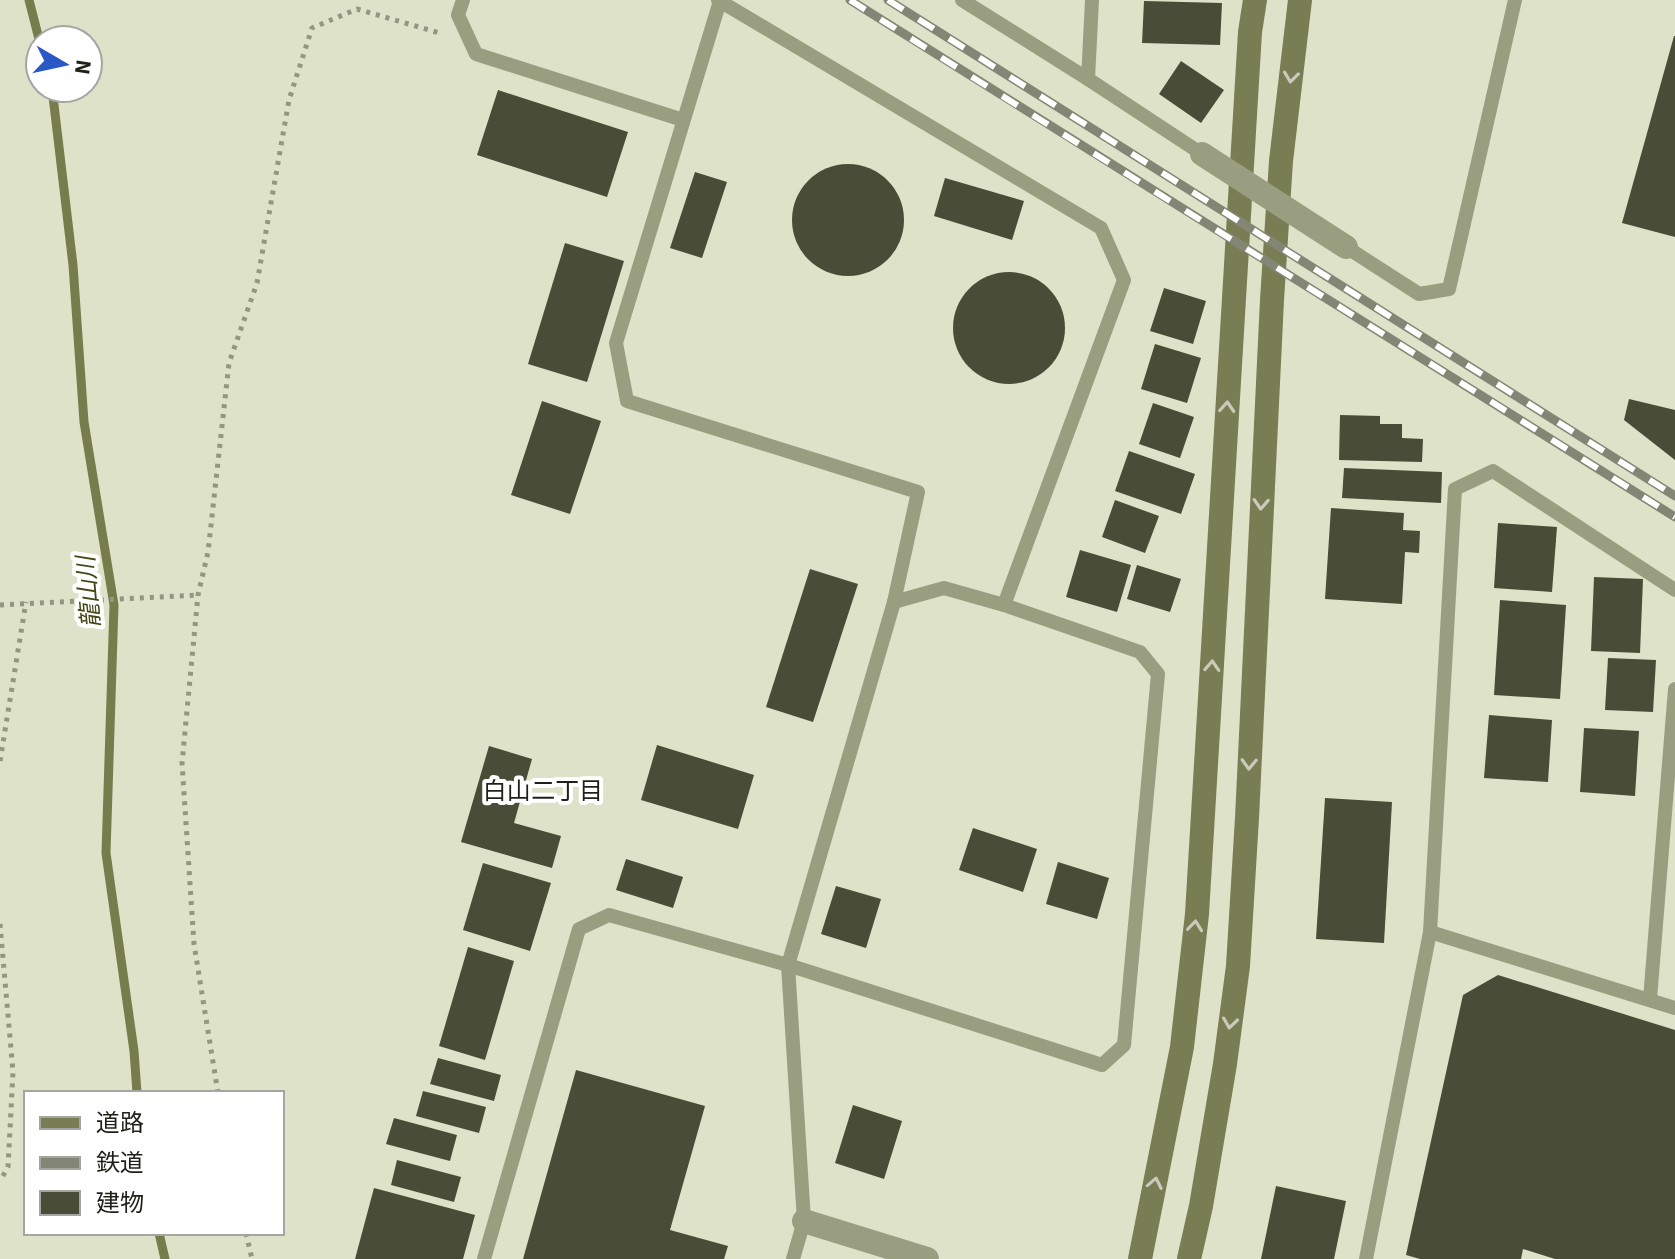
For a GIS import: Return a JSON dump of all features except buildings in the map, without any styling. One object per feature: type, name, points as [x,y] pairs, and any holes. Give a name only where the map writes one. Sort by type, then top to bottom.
[{"type":"street","points":[[1140,1259],[1182,1047],[1197,914],[1250,32],[1255,0]]},
{"type":"street","points":[[1189,1259],[1225,1064],[1238,966],[1272,300],[1281,161],[1300,0]]},
{"type":"street","points":[[1202,154],[1346,247]]},
{"type":"street","points":[[804,1221],[927,1259]]},
{"type":"lane","points":[[463,0],[458,15],[476,54],[683,120]]},
{"type":"lane","points":[[962,0],[1202,154]]},
{"type":"lane","points":[[1088,79],[1092,0]]},
{"type":"lane","points":[[1346,247],[1419,294],[1449,289],[1515,0]]},
{"type":"lane","points":[[793,1259],[804,1221],[788,965],[894,602],[918,492],[627,401],[616,343],[719,1],[1101,228],[1124,280],[1004,605]]},
{"type":"lane","points":[[1366,1259],[1430,932],[1455,489],[1493,471],[1675,590]]},
{"type":"lane","points":[[484,1259],[579,929],[609,915],[788,965],[1102,1065],[1124,1045],[1158,674],[1140,652],[1004,605],[944,588],[894,602]]},
{"type":"lane","points":[[1650,999],[1675,689]]},
{"type":"lane","points":[[1430,932],[1675,1008]]},
{"type":"path","points":[[218,1091],[194,944],[182,763],[198,595],[208,552],[229,363],[257,283],[289,100],[312,28],[357,9],[471,42]]},
{"type":"path","points":[[0,605],[198,595]]},
{"type":"path","points":[[0,761],[26,602]]},
{"type":"path","points":[[0,924],[13,1072],[8,1167],[0,1181]]},
{"type":"path","points":[[246,1235],[252,1259]]},
{"type":"waterway","name":"龍山川","points":[[29,0],[35,24]]},
{"type":"waterway","name":"龍山川","points":[[54,104],[73,265],[84,422],[114,605],[106,853],[137,1091]]},
{"type":"waterway","name":"龍山川","points":[[159,1235],[165,1259]]},
{"type":"railway","points":[[850,0],[1675,517]]},
{"type":"railway","points":[[888,0],[1675,496]]},
{"type":"district","name":"白山二丁目","points":[[543,791]]}]
